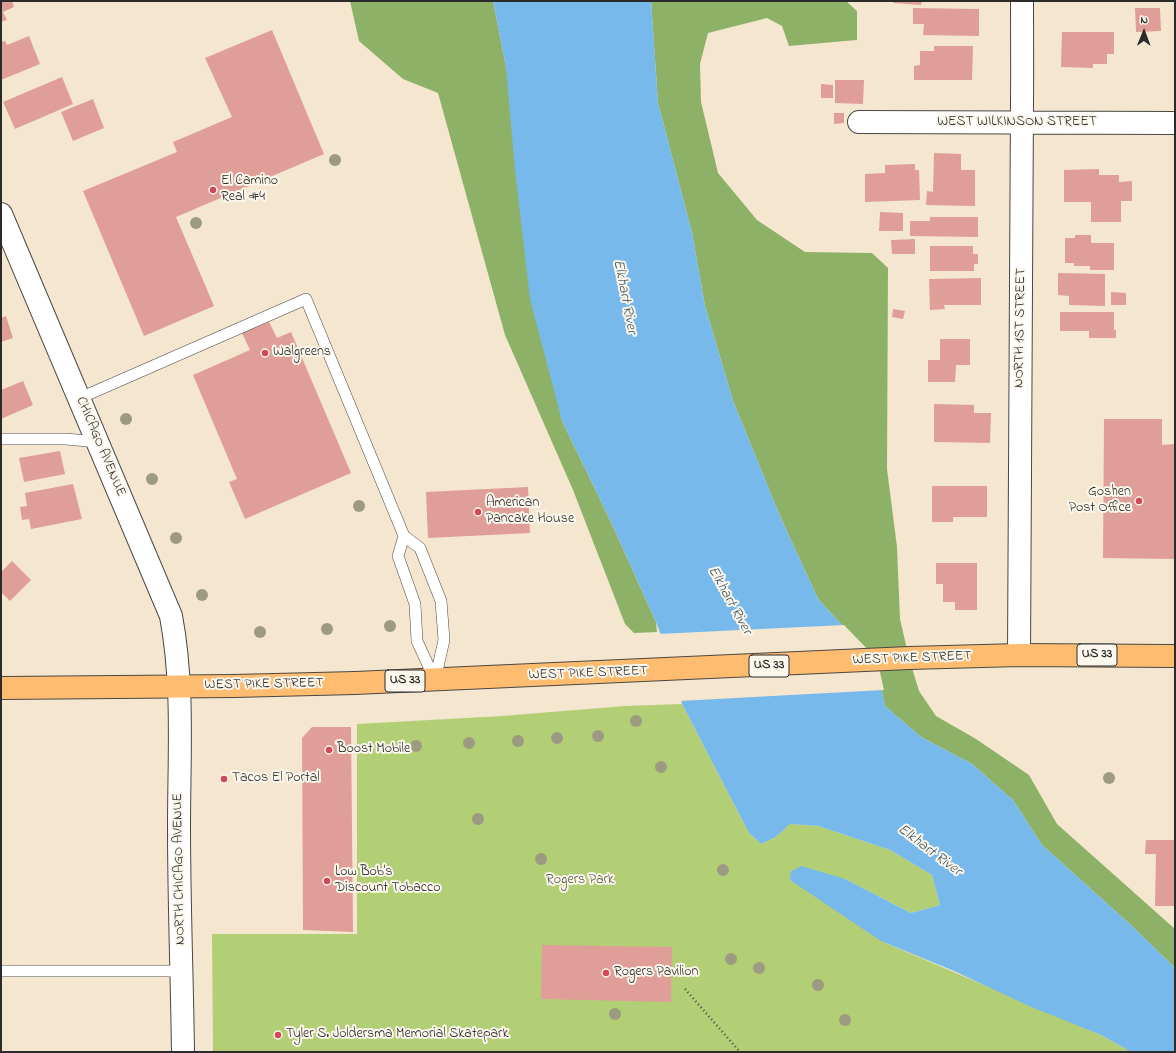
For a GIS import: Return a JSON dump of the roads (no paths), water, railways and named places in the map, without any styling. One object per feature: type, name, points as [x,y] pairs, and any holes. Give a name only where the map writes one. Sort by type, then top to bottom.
[{"type":"highway","name":"WEST PIKE STREET","points":[[1,688],[284,685],[630,672],[909,658],[1019,655],[1175,656]]},
{"type":"street","name":"NORTH 1ST STREET","points":[[1019,655],[1023,122],[1022,1]]},
{"type":"street","name":"WEST WILKINSON STREET","points":[[859,122],[1175,123]]},
{"type":"street","name":"CHICAGO AVENUE","points":[[1,214],[171,616],[175,634],[180,686]]},
{"type":"street","name":"NORTH CHICAGO AVENUE","points":[[180,686],[179,846],[182,1052]]},
{"type":"lane","points":[[80,398],[306,300],[404,536],[420,548],[441,601],[444,640],[436,680]]},
{"type":"lane","points":[[1,439],[98,442]]},
{"type":"lane","points":[[404,536],[398,556],[415,604],[417,641],[436,680]]},
{"type":"lane","points":[[1,971],[182,971]]},
{"type":"water","name":"Elkhart River","points":[[493,1],[651,1],[658,103],[692,233],[705,306],[733,401],[780,516],[818,599],[875,661],[885,706],[921,737],[972,764],[1013,800],[1042,845],[1133,927],[1175,968],[1175,1052],[1131,1052],[1101,1035],[1029,1006],[954,971],[881,941],[790,880],[791,871],[802,866],[845,879],[911,913],[940,905],[932,875],[890,850],[818,826],[790,824],[776,837],[761,844],[749,833],[682,704],[674,670],[656,622],[610,520],[562,421],[530,299],[515,170],[506,67]]},
{"type":"place","name":"El Camino Real #4","points":[[213,190]]},
{"type":"place","name":"Walgreens","points":[[265,353]]},
{"type":"place","name":"Goshen Post Office","points":[[1139,501]]},
{"type":"place","name":"American Pancake House","points":[[478,512]]},
{"type":"place","name":"Boost Mobile","points":[[329,750]]},
{"type":"place","name":"Tacos El Portal","points":[[224,779]]},
{"type":"place","name":"Low Bob's Discount Tobacco","points":[[327,881]]},
{"type":"place","name":"Rogers Pavilion","points":[[606,973]]},
{"type":"place","name":"Tyler S. Joldersma Memorial Skatepark","points":[[278,1035]]},
{"type":"park label","name":"Rogers Park","points":[[580,881]]}]
